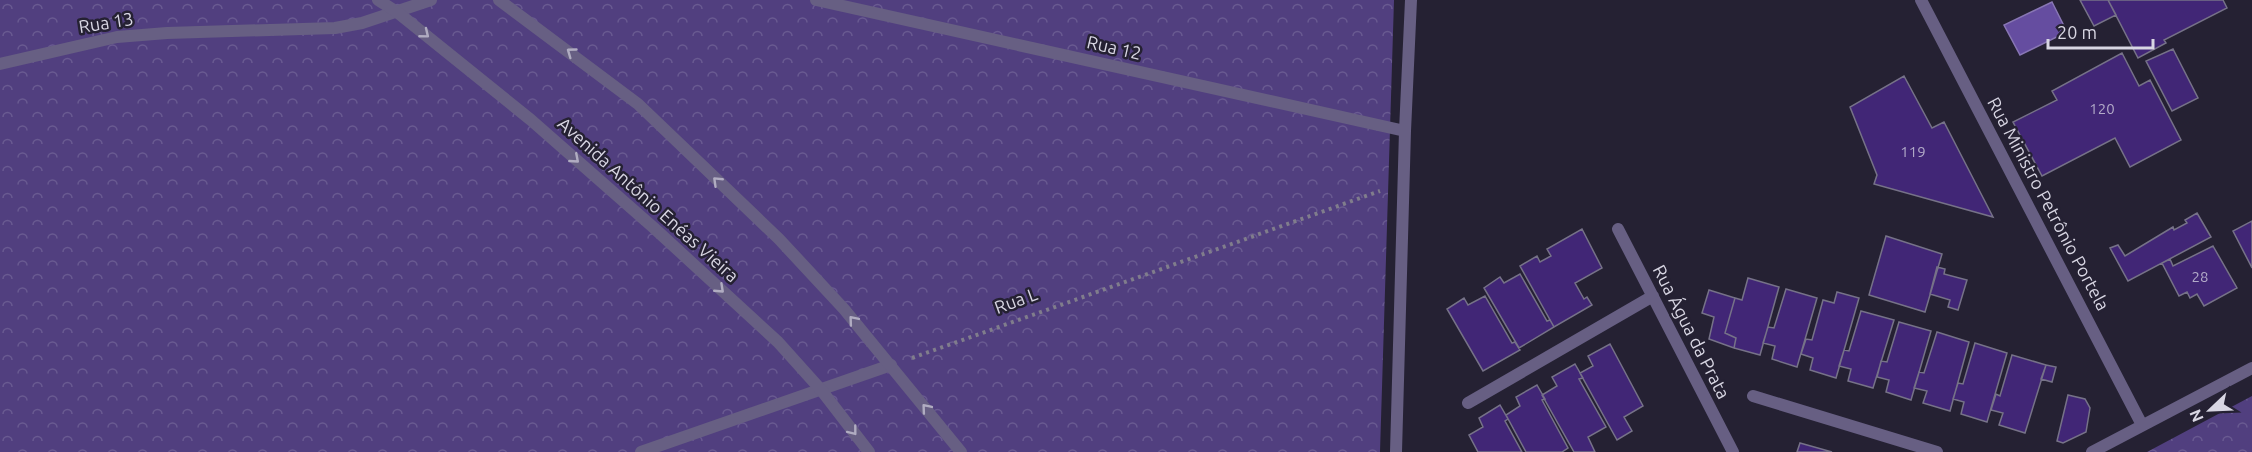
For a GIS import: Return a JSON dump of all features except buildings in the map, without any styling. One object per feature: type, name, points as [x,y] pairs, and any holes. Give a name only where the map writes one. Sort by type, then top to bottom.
[{"type":"street","name":"Avenida Antônio Enéas Vieira","points":[[378,0],[398,12],[531,120],[645,220],[778,342],[822,391],[869,452]]},
{"type":"street","points":[[398,12],[431,0]]},
{"type":"street","points":[[499,0],[638,104],[779,239],[844,309],[961,452]]},
{"type":"street","name":"Rua 12","points":[[816,0],[1405,131]]},
{"type":"street","points":[[1396,452],[1403,183],[1411,0]]},
{"type":"street","name":"Rua Ministro Petrônio Portela","points":[[1921,0],[2142,425]]},
{"type":"street","name":"Rua 13","points":[[0,63],[117,37],[167,33],[335,28],[398,12]]},
{"type":"street","name":"Rua Água da Prata","points":[[1618,229],[1733,452]]},
{"type":"street","points":[[1468,403],[1653,296]]},
{"type":"street","points":[[641,452],[822,391],[891,365]]},
{"type":"street","points":[[2092,452],[2252,368]]},
{"type":"street","points":[[1753,396],[1937,452]]},
{"type":"path","name":"Rua L","points":[[891,365],[1403,183]]},
{"type":"green space","points":[[0,0],[1394,0],[1380,452],[0,452]]},
{"type":"green space","points":[[2252,396],[2252,452],[2147,452]]},
{"type":"shaded area","points":[[2052,2],[2067,32],[2020,55],[2004,25]]}]
